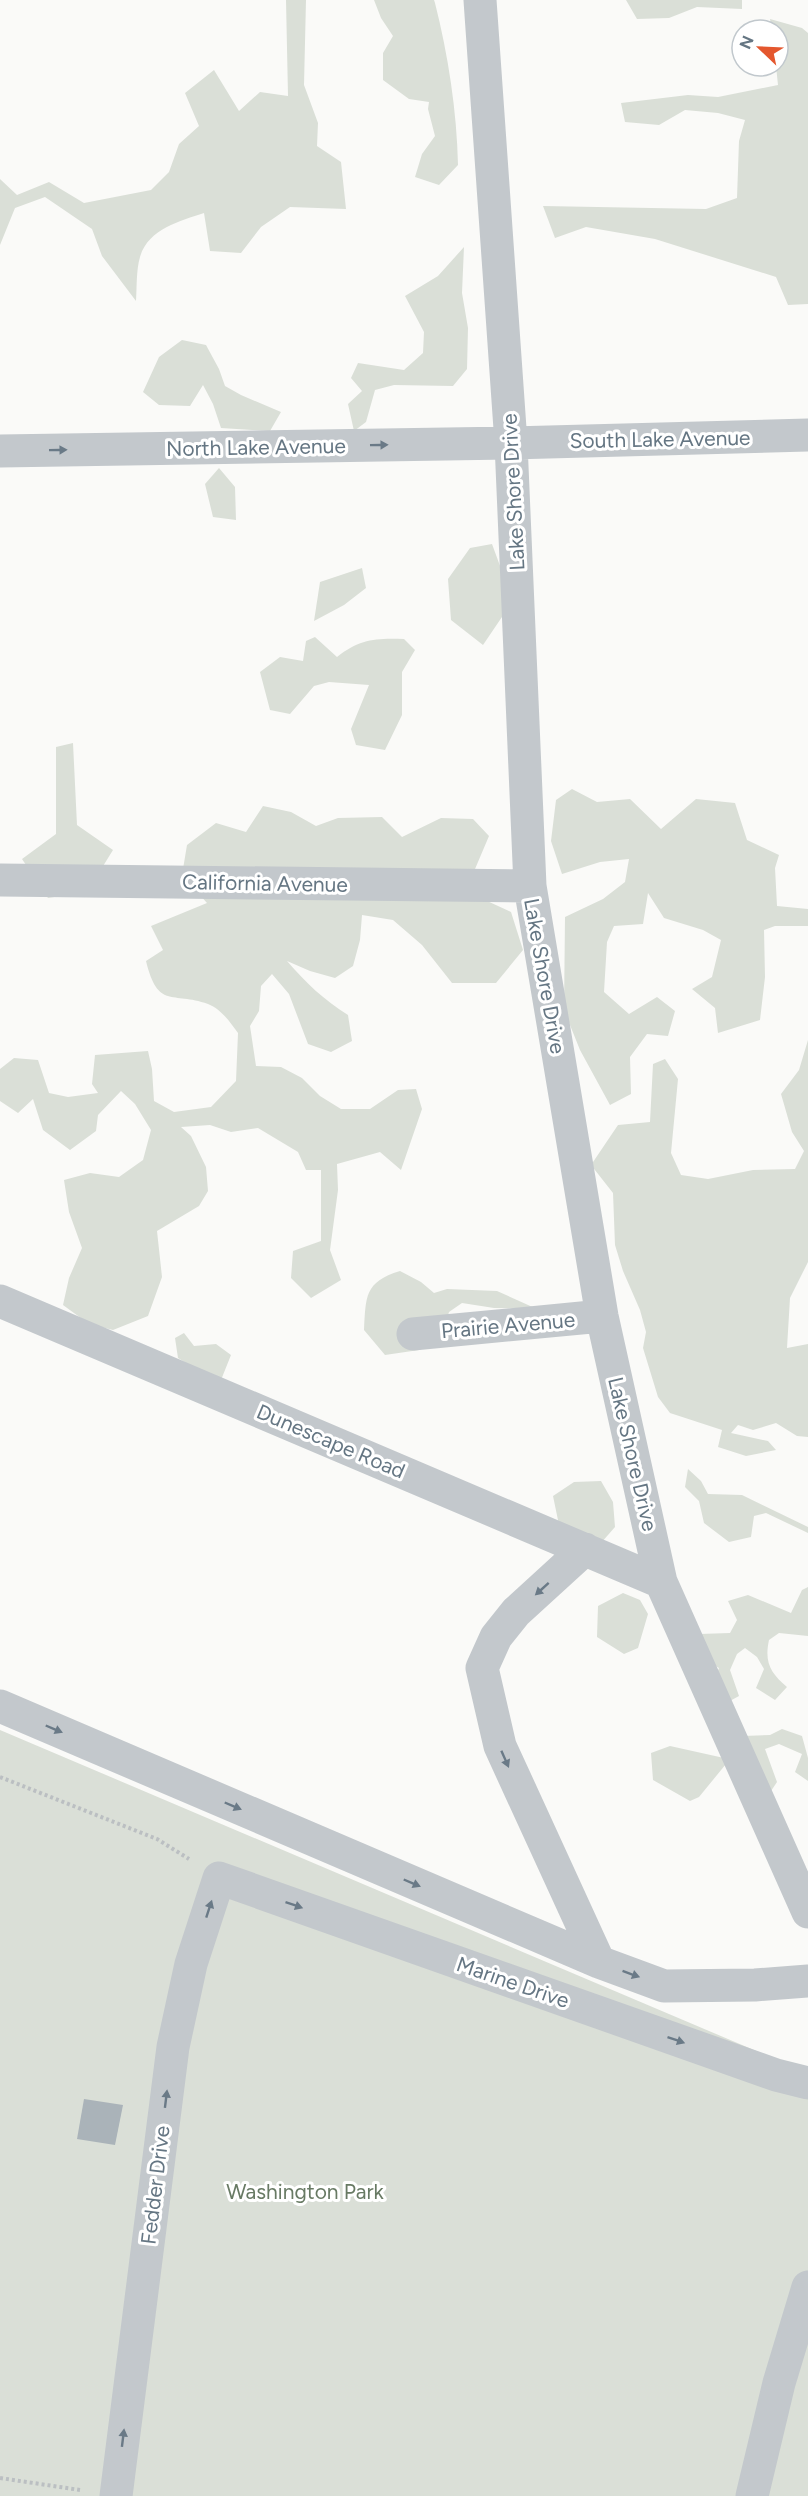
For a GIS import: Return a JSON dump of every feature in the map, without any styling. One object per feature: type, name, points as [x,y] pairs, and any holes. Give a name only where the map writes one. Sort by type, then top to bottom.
[{"type":"street","name":"Lake Shore Drive","points":[[480,0],[511,443],[530,886],[602,1316],[662,1582],[808,1912]]},
{"type":"street","name":"South Lake Avenue","points":[[511,443],[808,435]]},
{"type":"street","name":"North Lake Avenue","points":[[0,451],[511,443]]},
{"type":"street","name":"California Avenue","points":[[0,880],[530,886]]},
{"type":"street","name":"Dunescape Road","points":[[0,1301],[662,1582]]},
{"type":"street","name":"Prairie Avenue","points":[[413,1334],[602,1316]]},
{"type":"street","points":[[585,1549],[516,1612],[496,1637],[482,1668],[500,1746],[599,1962]]},
{"type":"street","points":[[0,1706],[599,1962],[664,1986],[755,1985],[808,1980]]},
{"type":"street","name":"Marine Drive","points":[[219,1878],[776,2075],[808,2083]]},
{"type":"street","name":"Fedder Drive","points":[[116,2496],[173,2047],[191,1964],[219,1878]]},
{"type":"street","points":[[752,2496],[779,2383],[808,2287]]},
{"type":"path","points":[[0,1776],[157,1839],[219,1878]]},
{"type":"path","points":[[0,2478],[116,2496]]},
{"type":"green space","points":[[286,0],[306,0],[304,85],[318,123],[317,146],[341,162],[346,209],[290,207],[261,227],[241,253],[210,251],[204,213],[175,223],[157,233],[144,247],[138,268],[136,301],[102,256],[92,229],[45,197],[15,208],[0,245],[0,179],[17,195],[49,182],[84,203],[151,190],[169,172],[179,144],[199,126],[185,93],[214,70],[239,111],[260,92],[288,96]]},
{"type":"green space","points":[[374,0],[434,0],[451,83],[458,165],[439,185],[415,177],[422,154],[435,136],[428,109],[429,102],[409,99],[383,80],[383,53],[393,36],[381,18]]},
{"type":"green space","points":[[626,0],[742,0],[742,9],[697,7],[669,18],[637,19]]},
{"type":"green space","points":[[790,25],[802,28],[808,33],[808,304],[788,305],[776,277],[655,239],[586,227],[555,238],[543,206],[706,209],[737,198],[739,141],[745,120],[718,113],[685,110],[659,125],[625,122],[621,103],[688,95],[718,97],[778,85],[777,78],[790,78]]},
{"type":"green space","points":[[464,247],[462,293],[468,328],[467,369],[453,386],[394,385],[375,390],[366,422],[354,431],[348,404],[362,391],[351,378],[358,363],[404,370],[423,353],[424,332],[405,296],[438,276]]},
{"type":"green space","points":[[182,340],[206,345],[225,386],[281,412],[270,431],[221,428],[213,404],[203,385],[190,406],[159,405],[143,392],[159,357]]},
{"type":"green space","points":[[219,468],[235,487],[236,520],[213,517],[205,484]]},
{"type":"green space","points":[[492,544],[503,574],[504,614],[483,645],[451,620],[448,579],[470,548]]},
{"type":"green space","points":[[362,568],[366,588],[344,605],[314,621],[320,582]]},
{"type":"green space","points":[[315,637],[337,657],[361,643],[385,639],[404,639],[415,650],[402,672],[402,715],[385,750],[356,745],[351,729],[369,685],[329,682],[314,686],[290,714],[270,710],[260,672],[280,657],[303,661],[306,641]]},
{"type":"green space","points":[[73,743],[77,825],[113,850],[87,892],[48,898],[22,859],[56,834],[56,747]]},
{"type":"green space","points":[[572,789],[597,802],[630,799],[661,829],[696,799],[735,803],[747,840],[779,855],[775,868],[777,906],[808,909],[808,926],[775,926],[764,930],[765,977],[760,1020],[718,1033],[715,1008],[692,989],[712,977],[721,940],[703,930],[664,918],[648,893],[643,924],[614,926],[607,942],[604,992],[629,1014],[657,997],[675,1011],[668,1036],[647,1034],[630,1057],[631,1094],[610,1105],[580,1050],[564,1010],[565,917],[603,899],[625,882],[629,859],[600,862],[562,874],[551,841],[556,800]]},
{"type":"green space","points":[[263,806],[291,812],[316,826],[338,818],[382,817],[402,837],[441,818],[473,819],[489,836],[475,869],[485,900],[511,912],[523,950],[496,983],[452,983],[422,945],[393,920],[362,915],[360,940],[353,966],[335,978],[287,961],[316,991],[348,1015],[352,1041],[331,1052],[308,1044],[289,994],[272,974],[261,986],[259,1011],[250,1026],[256,1066],[281,1067],[302,1078],[320,1096],[341,1109],[370,1109],[398,1090],[416,1089],[422,1109],[401,1170],[380,1152],[337,1164],[338,1190],[330,1250],[341,1280],[311,1298],[291,1278],[293,1251],[321,1241],[321,1170],[306,1170],[298,1152],[258,1128],[231,1132],[210,1125],[181,1127],[191,1136],[206,1167],[208,1191],[199,1206],[157,1231],[162,1277],[148,1316],[113,1330],[89,1324],[63,1305],[69,1278],[82,1248],[69,1212],[64,1180],[90,1173],[119,1177],[143,1160],[151,1130],[135,1104],[121,1091],[98,1115],[96,1131],[70,1150],[43,1130],[33,1099],[18,1113],[0,1101],[0,1069],[14,1058],[38,1060],[49,1093],[68,1097],[98,1093],[92,1084],[95,1055],[148,1051],[152,1069],[154,1101],[174,1112],[211,1107],[236,1081],[238,1033],[225,1016],[213,1006],[195,1000],[168,996],[156,987],[146,961],[163,950],[151,926],[207,903],[182,875],[187,845],[216,823],[246,832]]},
{"type":"green space","points":[[808,1040],[808,1262],[790,1298],[787,1348],[808,1344],[808,1437],[797,1436],[776,1423],[753,1430],[738,1425],[731,1433],[768,1441],[776,1450],[746,1456],[718,1447],[722,1430],[670,1413],[658,1397],[643,1348],[646,1332],[640,1310],[623,1271],[615,1245],[613,1193],[591,1165],[618,1125],[650,1122],[653,1064],[665,1059],[678,1079],[671,1153],[681,1175],[708,1179],[753,1170],[795,1169],[804,1151],[792,1132],[781,1094],[799,1070]]},
{"type":"green space","points":[[400,1271],[421,1282],[434,1293],[447,1289],[497,1291],[537,1309],[494,1308],[462,1303],[449,1312],[441,1340],[419,1350],[385,1355],[364,1330],[365,1308],[373,1286],[388,1275]]},
{"type":"green space","points":[[184,1333],[194,1346],[216,1344],[231,1355],[221,1380],[201,1372],[178,1358],[175,1338]]},
{"type":"green space","points":[[688,1469],[701,1481],[708,1494],[742,1495],[808,1527],[808,1533],[766,1513],[754,1516],[751,1537],[729,1542],[704,1523],[699,1501],[685,1487]]},
{"type":"green space","points":[[601,1481],[613,1502],[615,1527],[601,1543],[559,1525],[553,1496],[574,1482]]},
{"type":"green space","points":[[808,1587],[808,1636],[779,1633],[769,1640],[767,1655],[770,1667],[787,1687],[775,1700],[756,1688],[764,1669],[757,1657],[745,1648],[737,1654],[730,1670],[739,1696],[728,1702],[714,1680],[719,1668],[700,1657],[699,1634],[730,1633],[737,1620],[728,1601],[748,1595],[791,1613],[802,1590]]},
{"type":"green space","points":[[623,1593],[640,1600],[648,1614],[638,1648],[624,1654],[597,1637],[598,1606]]},
{"type":"green space","points":[[782,1729],[802,1736],[808,1758],[808,1781],[795,1772],[802,1754],[779,1744],[765,1749],[777,1782],[767,1797],[726,1764],[699,1797],[690,1801],[653,1780],[651,1753],[670,1746],[724,1758],[743,1736],[770,1735]]},
{"type":"green space","name":"Washington Park","points":[[0,1730],[808,2073],[808,2496],[0,2496]]},
{"type":"building","points":[[84,2099],[123,2105],[115,2145],[77,2139]]}]
